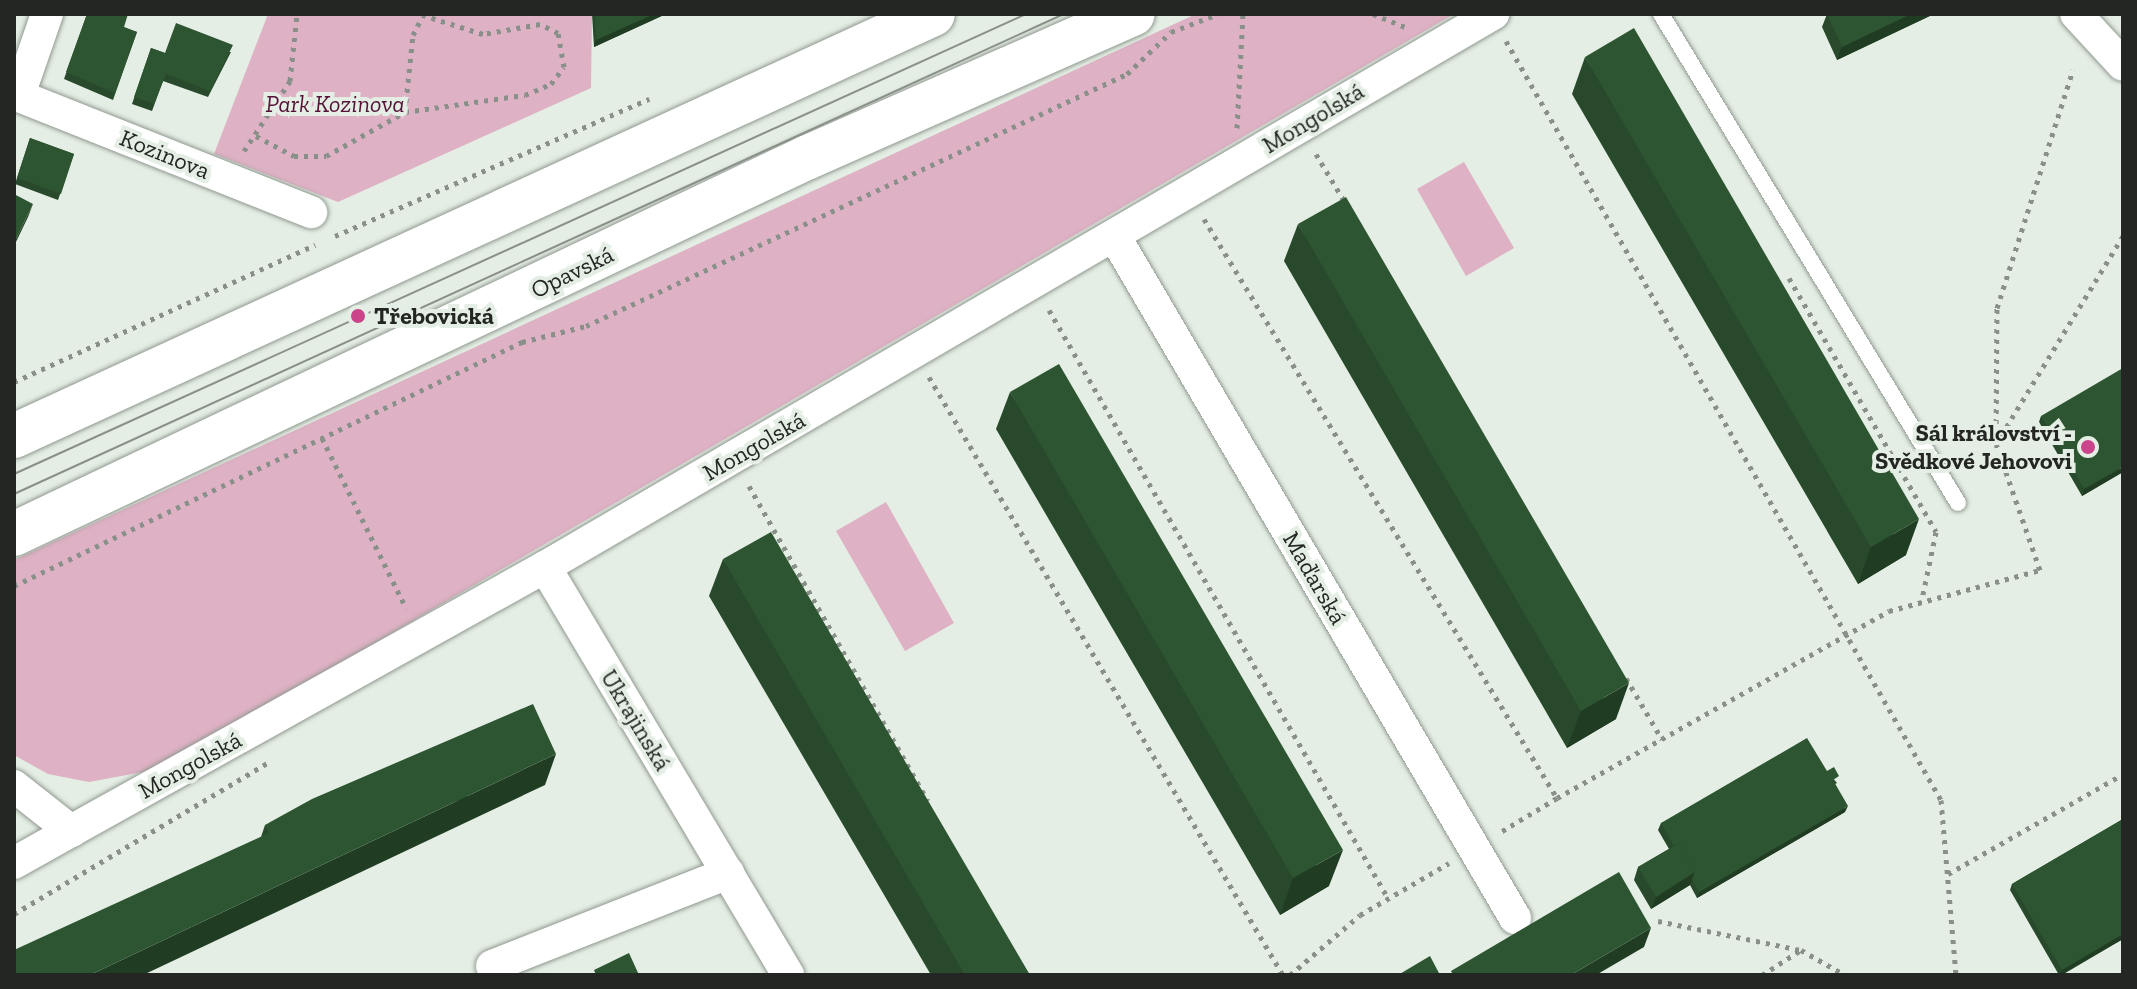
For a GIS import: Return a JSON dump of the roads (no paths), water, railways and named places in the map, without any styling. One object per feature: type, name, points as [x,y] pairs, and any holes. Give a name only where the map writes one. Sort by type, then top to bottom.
[{"type":"main road","points":[[14,436],[933,14]]},
{"type":"main road","name":"Opavská","points":[[14,534],[313,421],[806,158],[1133,14]]},
{"type":"street","name":"Kozinova","points":[[47,14],[16,95],[318,226]]},
{"type":"street","points":[[2076,14],[2113,42],[2123,65]]},
{"type":"street","name":"Mongolská","points":[[14,863],[545,567],[1115,237],[1299,126],[1498,23]]},
{"type":"street","name":"Maďarská","points":[[1115,237],[1515,918]]},
{"type":"street","name":"Ukrajinská","points":[[545,567],[788,975]]},
{"type":"street","points":[[14,786],[71,831]]},
{"type":"street","points":[[492,966],[728,873]]},
{"type":"lane","points":[[1661,14],[1958,503]]},
{"type":"tram line","points":[[14,474],[1026,14]]},
{"type":"tram line","points":[[14,494],[1064,14]]},
{"type":"place","name":"Třebovická","points":[[358,316]]},
{"type":"place","name":"Sál království - Svědkové Jehovovi","points":[[2088,447]]},
{"type":"park label","name":"Park Kozinova","points":[[335,104]]}]
